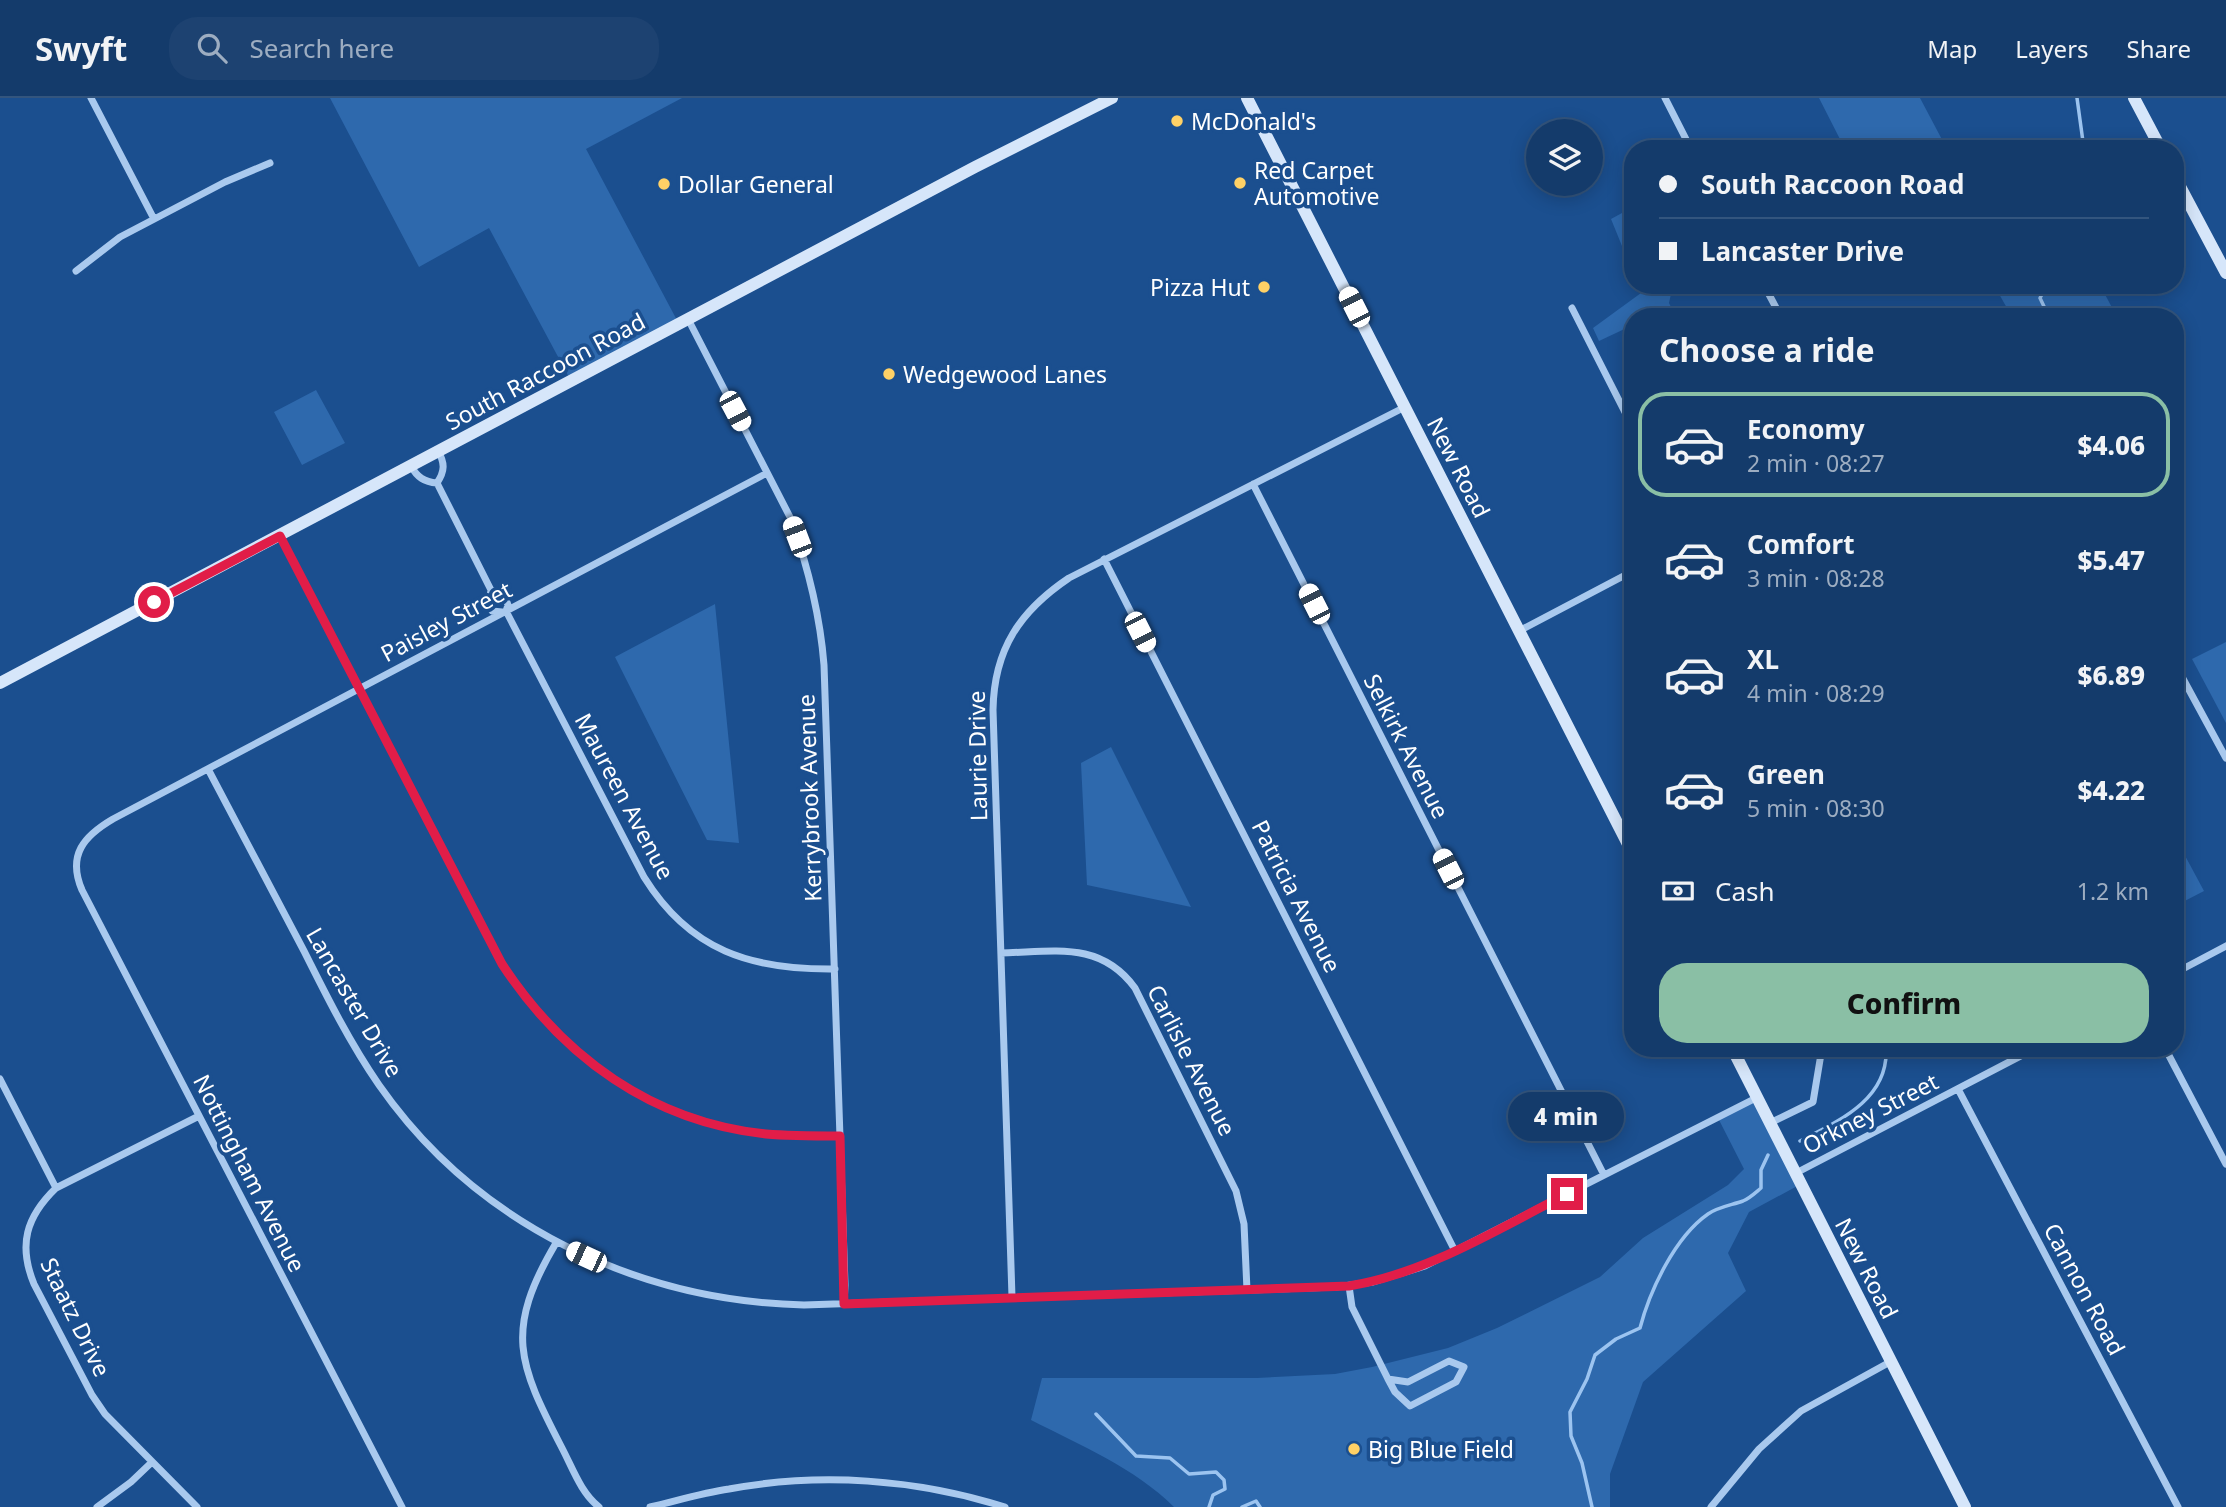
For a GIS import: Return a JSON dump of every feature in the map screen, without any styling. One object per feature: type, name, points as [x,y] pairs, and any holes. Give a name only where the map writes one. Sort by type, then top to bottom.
[{"type":"street","points":[[91,98],[154,219]]},
{"type":"street","name":"South Raccoon Road","points":[[0,683],[1046,130],[1112,98]]},
{"type":"street","name":"New Road","points":[[1247,98],[1624,836]]},
{"type":"street","points":[[1665,98],[1686,140]]},
{"type":"street","points":[[2134,98],[2156,140]]},
{"type":"street","points":[[76,271],[110,243],[225,182],[270,163]]},
{"type":"street","points":[[2184,194],[2226,273]]},
{"type":"street","points":[[1572,308],[1624,410]]},
{"type":"street","name":"Kerrybrook Avenue","points":[[688,319],[790,519],[804,554],[821,631],[835,969],[844,1304]]},
{"type":"street","name":"Laurie Drive","points":[[1012,1297],[993,709],[996,674],[1013,632],[1037,601],[1069,578],[1405,407]]},
{"type":"street","points":[[437,483],[444,464],[438,451]]},
{"type":"street","points":[[411,466],[422,479],[437,483],[491,590],[489,603],[492,611],[506,611],[508,605],[505,597],[491,590]]},
{"type":"street","name":"Paisley Street","points":[[78,854],[83,843],[98,827],[767,473]]},
{"type":"street","name":"Selkirk Avenue","points":[[1252,484],[1604,1175]]},
{"type":"street","points":[[280,536],[502,964],[535,1010],[566,1044],[622,1085],[689,1117],[763,1134],[840,1136]]},
{"type":"street","name":"Patricia Avenue","points":[[1104,559],[1455,1251]]},
{"type":"street","points":[[1519,631],[1624,576]]},
{"type":"street","name":"Maureen Avenue","points":[[506,611],[644,877],[669,910],[701,938],[744,959],[799,970],[835,969]]},
{"type":"street","points":[[2184,681],[2226,758]]},
{"type":"street","name":"Lancaster Drive","points":[[208,769],[345,1031],[380,1087],[419,1135],[458,1173],[509,1213],[556,1243],[638,1278],[711,1297],[778,1304],[844,1304],[1349,1286],[1400,1275],[1455,1251],[1756,1098]]},
{"type":"street","name":"Nottingham Avenue","points":[[78,854],[77,877],[82,890],[402,1507]]},
{"type":"street","points":[[2184,969],[2226,946]]},
{"type":"street","name":"Carlisle Avenue","points":[[1001,953],[1082,952],[1103,958],[1135,988],[1236,1191],[1244,1224],[1247,1290]]},
{"type":"street","name":"New Road","points":[[1736,1057],[1965,1507]]},
{"type":"street","points":[[1770,1123],[1813,1102],[1820,1057]]},
{"type":"street","name":"Orkney Street","points":[[1796,1173],[2019,1057]]},
{"type":"street","points":[[2170,1057],[2226,1164]]},
{"type":"street","points":[[0,1079],[56,1188]]},
{"type":"street","name":"Cannon Road","points":[[1958,1089],[2178,1507]]},
{"type":"street","name":"Staatz Drive","points":[[197,1507],[112,1422],[92,1395],[28,1270],[25,1250],[29,1226],[43,1201],[56,1188],[199,1116]]},
{"type":"street","points":[[556,1243],[527,1301],[522,1332],[523,1358],[532,1389],[585,1493],[600,1507]]},
{"type":"street","points":[[1349,1286],[1352,1307],[1388,1379],[1395,1392],[1410,1406],[1456,1382],[1464,1367],[1448,1361],[1408,1382],[1388,1379]]},
{"type":"street","points":[[1711,1507],[1759,1449],[1801,1411],[1891,1362]]},
{"type":"street","points":[[97,1507],[131,1482],[152,1462]]},
{"type":"street","points":[[650,1507],[754,1485],[839,1480],[930,1488],[1005,1507]]},
{"type":"shaded area","points":[[330,98],[682,98],[586,149],[679,324],[571,381],[489,228],[419,267]]},
{"type":"shaded area","points":[[1819,98],[1920,98],[1942,140],[1840,140]]},
{"type":"shaded area","points":[[1624,212],[1624,251],[1611,219]]},
{"type":"shaded area","points":[[1640,294],[1671,294],[1669,303],[1672,308],[1624,308],[1624,329],[1599,341],[1593,328]]},
{"type":"shaded area","points":[[1999,294],[2105,294],[2112,308],[2007,308]]},
{"type":"shaded area","points":[[316,390],[345,443],[302,465],[274,412]]},
{"type":"shaded area","points":[[715,604],[739,843],[707,840],[615,657]]},
{"type":"shaded area","points":[[2226,642],[2226,723],[2192,659]]},
{"type":"shaded area","points":[[1111,747],[1191,907],[1087,885],[1081,763]]},
{"type":"shaded area","points":[[2184,854],[2204,891],[2184,901]]},
{"type":"shaded area","points":[[1756,1098],[1801,1184],[1749,1212],[1728,1253],[1746,1291],[1643,1382],[1610,1474],[1610,1507],[1174,1507],[1125,1469],[1031,1420],[1042,1378],[1257,1378],[1335,1374],[1448,1348],[1497,1328],[1600,1277],[1643,1238],[1728,1185],[1744,1169],[1718,1118]]},
{"type":"waterway","points":[[2077,98],[2083,140]]},
{"type":"waterway","points":[[2042,294],[2040,298],[2045,308]]},
{"type":"waterway","points":[[1800,1141],[1859,1106],[1879,1081],[1886,1057]]},
{"type":"waterway","points":[[1592,1507],[1582,1463],[1571,1436],[1570,1412],[1587,1379],[1595,1355],[1616,1339],[1640,1328],[1657,1281],[1685,1236],[1708,1214],[1746,1200],[1761,1188],[1761,1170],[1768,1155]]},
{"type":"waterway","points":[[1096,1414],[1136,1456],[1170,1458],[1189,1474],[1216,1472],[1224,1480],[1225,1489],[1213,1495],[1209,1507]]},
{"type":"waterway","points":[[1242,1507],[1256,1501],[1260,1507]]},
{"type":"place","name":"McDonald's","points":[[1177,121]]},
{"type":"place","name":"Red Carpet Automotive","points":[[1240,183]]},
{"type":"place","name":"Dollar General","points":[[664,184]]},
{"type":"place","name":"Pizza Hut","points":[[1264,287]]},
{"type":"place","name":"Wedgewood Lanes","points":[[889,374]]},
{"type":"place","name":"Big Blue Field","points":[[1354,1449]]},
{"type":"route","points":[[154,602],[280,536],[502,964],[520,991],[551,1028],[593,1066],[622,1085],[689,1117],[763,1134],[840,1136],[844,1304],[1349,1286],[1400,1275],[1426,1266],[1567,1194]]}]
